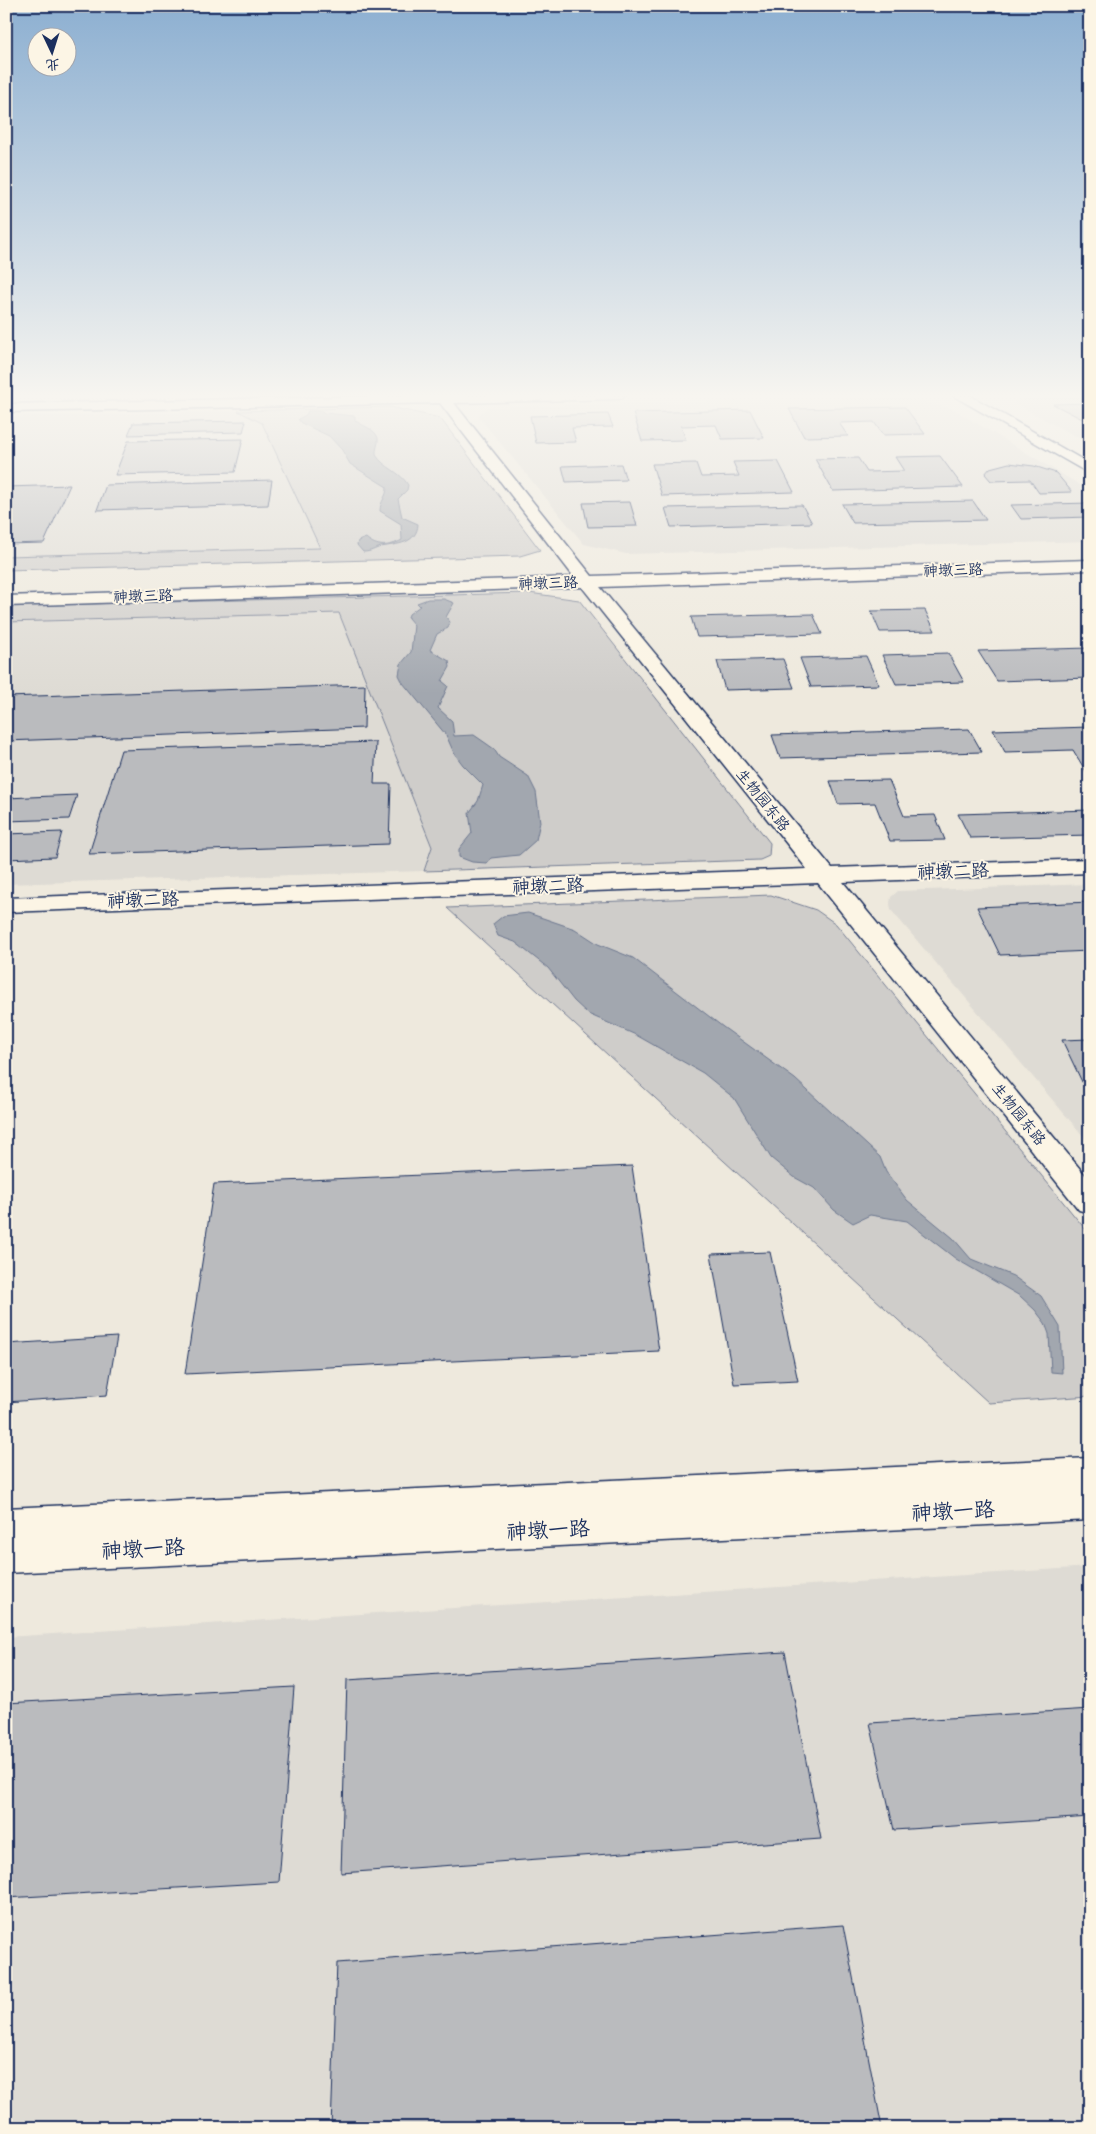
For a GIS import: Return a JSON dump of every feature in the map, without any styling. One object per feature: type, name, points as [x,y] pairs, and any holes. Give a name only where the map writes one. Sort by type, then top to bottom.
[{"type":"street","name":"生物园东路","points":[[519,495],[824,876],[1090,1202]]},
{"type":"street","name":"神墩三路","points":[[6,601],[1090,554]]},
{"type":"street","name":"神墩三路","points":[[6,589],[1090,565]]},
{"type":"street","name":"神墩二路","points":[[6,905],[1090,866]]},
{"type":"street","name":"神墩一路","points":[[6,1525],[1090,1474]]},
{"type":"street","name":"神墩一路","points":[[6,1556],[1090,1504]]},
{"type":"shaded area","points":[[6,495],[295,495],[320,548],[6,556]]},
{"type":"shaded area","points":[[295,495],[498,495],[540,550],[520,556],[6,570],[6,556],[320,548]]},
{"type":"shaded area","points":[[386,495],[402,495],[398,499],[402,517],[418,524],[417,531],[414,536],[405,542],[363,552],[357,545],[358,541],[366,538],[379,545],[388,545],[402,540],[401,524],[380,511]]},
{"type":"shaded area","points":[[543,495],[1090,495],[1090,541],[626,554],[584,544]]},
{"type":"shaded area","points":[[529,593],[579,600],[770,843],[769,856],[760,860],[424,871],[432,847],[339,613],[6,622],[6,606]]},
{"type":"shaded area","points":[[428,599],[444,599],[454,603],[446,617],[450,622],[448,628],[437,634],[430,650],[449,661],[450,667],[442,681],[448,686],[438,708],[452,721],[454,736],[474,735],[494,749],[499,757],[528,776],[536,792],[540,822],[536,840],[519,855],[491,858],[487,863],[472,862],[459,857],[459,849],[472,833],[469,813],[478,801],[483,785],[463,765],[454,753],[446,735],[403,683],[399,675],[401,664],[411,652],[414,625],[408,618],[409,614],[420,606],[417,603]]},
{"type":"shaded area","points":[[339,612],[432,848],[424,871],[6,884],[6,622]]},
{"type":"shaded area","points":[[1090,884],[1090,1144],[891,910],[890,903],[891,897],[898,891]]},
{"type":"shaded area","points":[[771,895],[816,910],[836,924],[1090,1235],[1090,1396],[989,1403],[447,908]]},
{"type":"shaded area","points":[[528,913],[575,929],[598,944],[633,958],[795,1079],[880,1157],[886,1172],[907,1200],[953,1238],[971,1259],[1013,1276],[1041,1296],[1060,1327],[1062,1373],[1051,1372],[1049,1334],[1045,1323],[1020,1296],[956,1259],[907,1221],[870,1215],[853,1223],[834,1210],[814,1188],[794,1177],[771,1158],[734,1098],[703,1073],[636,1035],[588,1014],[574,1001],[548,968],[515,942],[498,936],[493,924],[503,916]]},
{"type":"shaded area","points":[[1090,1567],[1090,2128],[6,2128],[6,1637]]},
{"type":"building","points":[[6,495],[66,495],[44,543],[6,544]]},
{"type":"building","points":[[103,495],[270,495],[268,505],[97,510]]},
{"type":"building","points":[[662,495],[709,495],[662,496]]},
{"type":"building","points":[[973,501],[986,520],[853,523],[842,504]]},
{"type":"building","points":[[630,502],[637,526],[588,527],[583,503]]},
{"type":"building","points":[[1090,503],[1090,517],[1021,519],[1011,505]]},
{"type":"building","points":[[802,505],[812,523],[671,527],[665,508]]},
{"type":"building","points":[[925,610],[935,631],[880,632],[871,611]]},
{"type":"building","points":[[813,614],[822,634],[697,637],[691,617]]},
{"type":"building","points":[[1090,648],[1090,678],[997,681],[978,651]]},
{"type":"building","points":[[948,653],[964,682],[896,684],[882,655]]},
{"type":"building","points":[[866,656],[879,685],[811,687],[800,658]]},
{"type":"building","points":[[783,659],[794,688],[725,690],[717,661]]},
{"type":"building","points":[[365,685],[364,728],[6,741],[6,697]]},
{"type":"building","points":[[1090,727],[1090,778],[1073,750],[1005,752],[993,730]]},
{"type":"building","points":[[969,729],[982,752],[780,758],[772,735]]},
{"type":"building","points":[[376,742],[374,784],[391,784],[389,844],[89,854],[121,750]]},
{"type":"building","points":[[889,780],[904,816],[935,815],[945,840],[890,841],[875,803],[838,804],[830,781]]},
{"type":"building","points":[[77,795],[69,819],[6,821],[6,798]]},
{"type":"building","points":[[1090,810],[1090,835],[970,838],[958,814]]},
{"type":"building","points":[[62,832],[55,857],[6,859],[6,834]]},
{"type":"building","points":[[1090,902],[1090,951],[1000,955],[977,907]]},
{"type":"building","points":[[1090,1039],[1090,1086],[1084,1086],[1062,1040]]},
{"type":"building","points":[[632,1166],[659,1351],[185,1374],[214,1184]]},
{"type":"building","points":[[770,1252],[798,1381],[734,1384],[711,1254]]},
{"type":"building","points":[[117,1337],[107,1395],[6,1402],[6,1344]]},
{"type":"building","points":[[785,1652],[821,1839],[341,1873],[347,1680]]},
{"type":"building","points":[[294,1687],[279,1882],[6,1898],[6,1703]]},
{"type":"building","points":[[1090,1709],[1090,1817],[894,1830],[870,1723]]},
{"type":"building","points":[[843,1925],[882,2128],[331,2128],[337,1963]]}]
